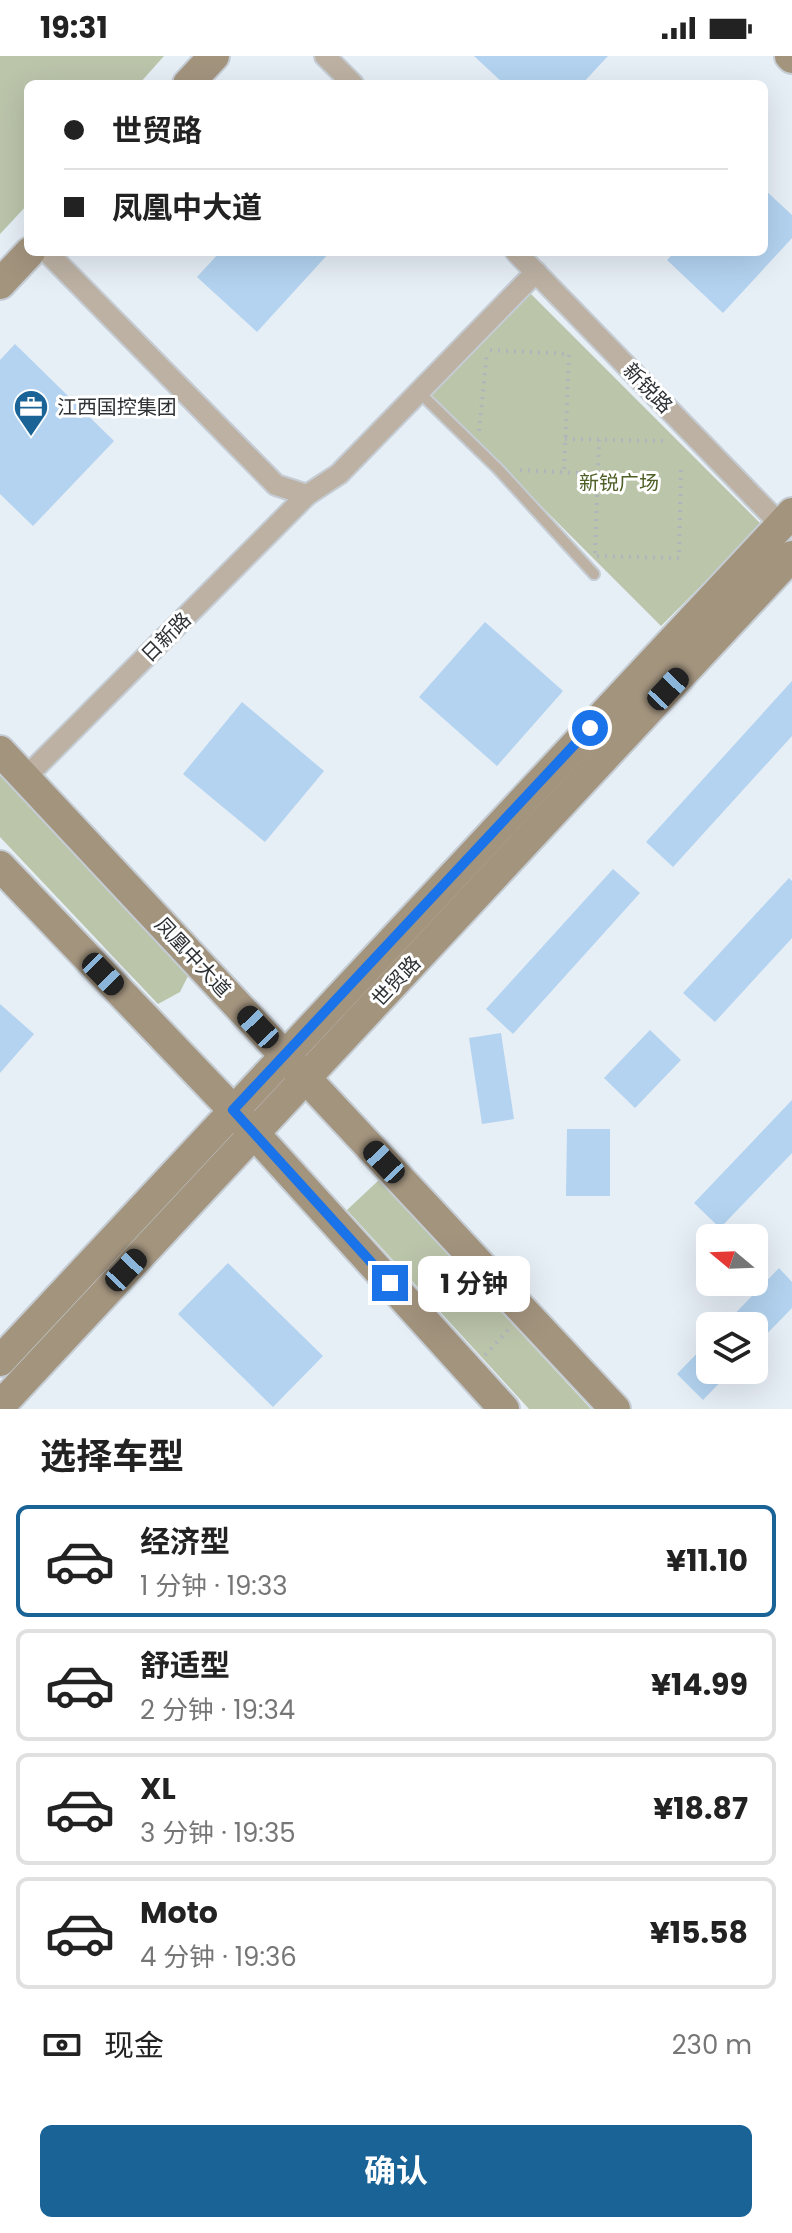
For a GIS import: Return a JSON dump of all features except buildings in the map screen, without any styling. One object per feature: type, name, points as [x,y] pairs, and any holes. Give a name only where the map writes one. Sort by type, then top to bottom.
[{"type":"main road","points":[[192,80],[214,56]]},
{"type":"main road","points":[[0,284],[26,256]]},
{"type":"main road","name":"世贸路","points":[[0,1361],[786,519]]},
{"type":"main road","name":"世贸路","points":[[0,1406],[792,556]]},
{"type":"main road","name":"凤凰中大道","points":[[0,751],[615,1409]]},
{"type":"main road","points":[[0,866],[233,1110],[504,1409]]},
{"type":"street","points":[[325,56],[349,80]]},
{"type":"street","points":[[51,256],[276,485],[307,495]]},
{"type":"street","name":"新锐路","points":[[520,256],[786,519]]},
{"type":"street","name":"日新路","points":[[25,778],[307,495],[339,474],[536,272]]},
{"type":"lane","points":[[419,392],[498,469],[594,574]]},
{"type":"path","points":[[477,449],[487,350],[569,354],[564,471]]},
{"type":"path","points":[[565,439],[665,441]]},
{"type":"path","points":[[594,574],[599,440]]},
{"type":"path","points":[[595,556],[679,558],[681,467]]},
{"type":"path","points":[[498,469],[598,474]]},
{"type":"path","points":[[470,1371],[525,1312]]},
{"type":"green space","points":[[0,56],[164,56],[143,80],[24,80],[24,208],[0,234]]},
{"type":"green space","name":"新锐广场","points":[[528,291],[762,525],[661,626],[427,392]]},
{"type":"green space","points":[[0,771],[190,972],[180,992],[158,1004],[0,837]]},
{"type":"green space","points":[[379,1180],[591,1409],[529,1409],[347,1210]]},
{"type":"place","name":"江西国控集团","points":[[31,438]]},
{"type":"route","points":[[390,1283],[233,1110],[590,728]]}]
